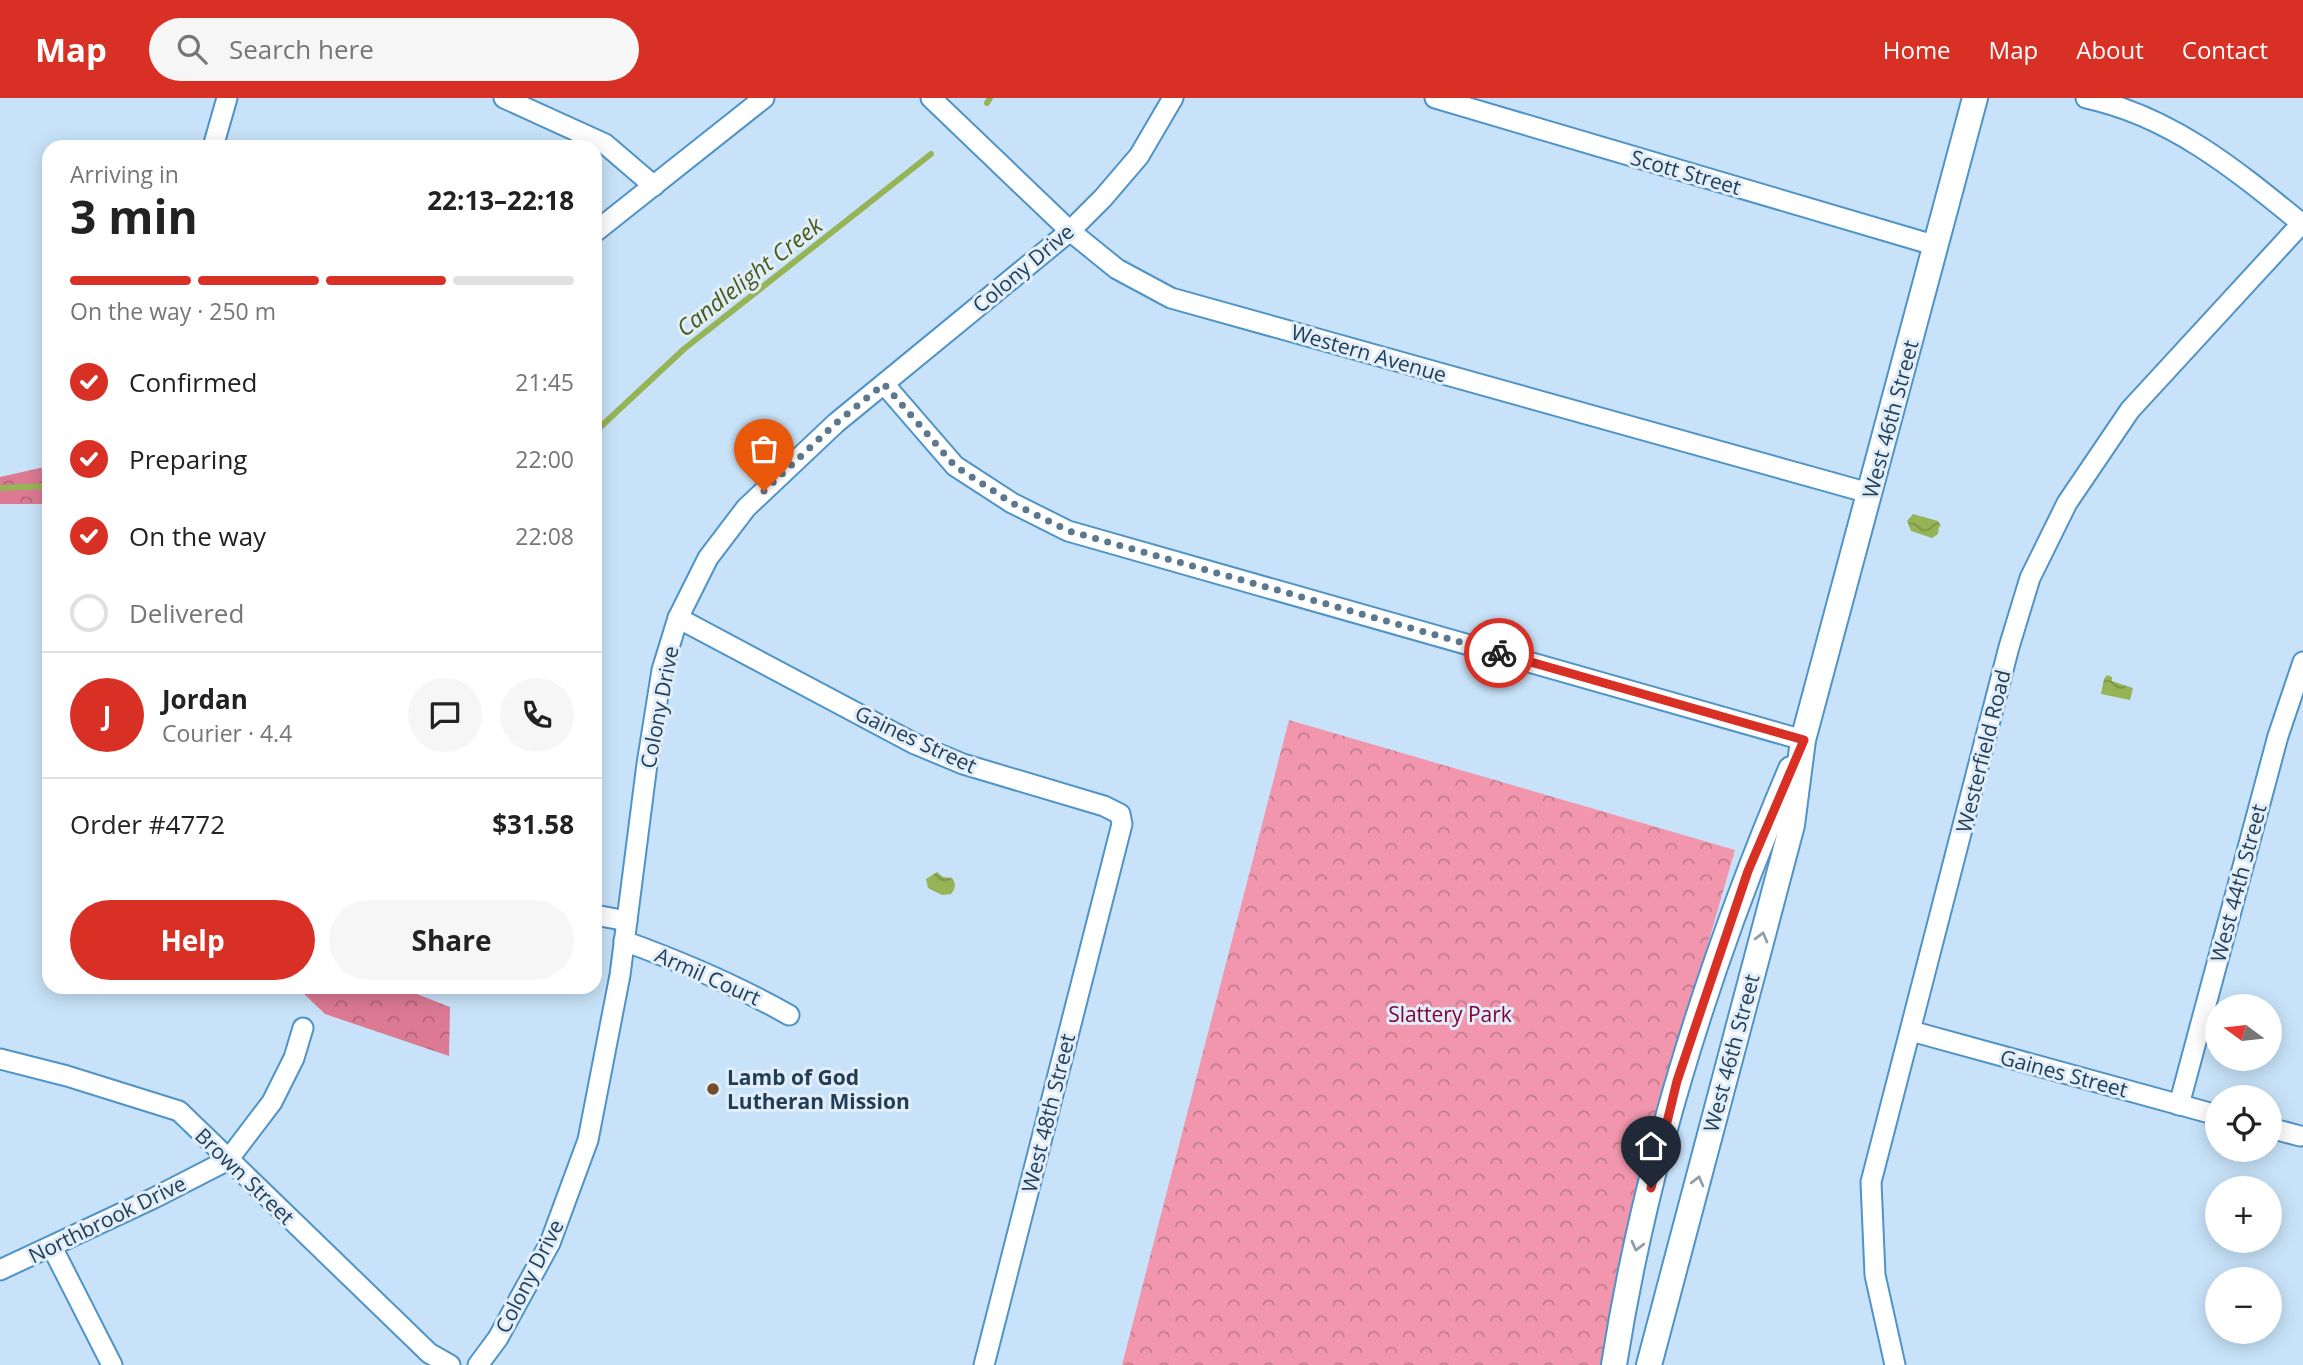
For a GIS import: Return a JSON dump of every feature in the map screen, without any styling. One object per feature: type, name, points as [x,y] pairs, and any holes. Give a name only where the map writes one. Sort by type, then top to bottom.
[{"type":"street","points":[[215,140],[227,98]]},
{"type":"street","points":[[504,98],[596,140]]},
{"type":"street","points":[[602,227],[764,98]]},
{"type":"street","name":"Western Avenue","points":[[931,98],[1070,231],[1117,270],[1171,298],[1869,493]]},
{"type":"street","name":"Colony Drive","points":[[478,1365],[498,1338],[550,1243],[588,1140],[625,941],[647,764],[662,670],[678,618],[708,558],[746,508],[836,423],[1070,231],[1139,156],[1172,98]]},
{"type":"street","name":"Scott Street","points":[[1435,98],[1937,246]]},
{"type":"street","name":"West 46th Street","points":[[1649,1365],[1792,825],[1804,740],[1975,98]]},
{"type":"street","points":[[2087,98],[2153,118],[2232,167],[2300,231]]},
{"type":"street","points":[[602,143],[654,186]]},
{"type":"street","name":"Westerfield Road","points":[[1895,1365],[1875,1275],[1871,1182],[2009,647],[2030,578],[2067,503],[2130,410],[2300,231]]},
{"type":"street","points":[[884,384],[955,466],[1012,503],[1069,531],[1804,740]]},
{"type":"street","name":"Gaines Street","points":[[678,618],[915,744],[963,764],[1104,806],[1120,814],[1122,824],[1112,862]]},
{"type":"street","name":"West 44th Street","points":[[2179,1105],[2277,736],[2303,662]]},
{"type":"street","name":"West 46th Street","points":[[1614,1365],[1625,1294],[1677,1081],[1748,871],[1804,740]]},
{"type":"street","name":"West 48th Street","points":[[984,1365],[1112,862]]},
{"type":"street","points":[[602,916],[627,921]]},
{"type":"street","name":"Armil Court","points":[[625,941],[696,967],[789,1015]]},
{"type":"street","name":"Northbrook Drive","points":[[0,1270],[228,1160],[272,1102],[294,1058],[303,1028]]},
{"type":"street","name":"Gaines Street","points":[[1911,1031],[2205,1112]]},
{"type":"street","name":"Brown Street","points":[[0,1059],[67,1076],[179,1111],[429,1353],[450,1365]]},
{"type":"street","points":[[2282,1131],[2300,1136]]},
{"type":"street","points":[[52,1247],[112,1365]]},
{"type":"green space","points":[[42,468],[42,504],[0,504],[0,477]]},
{"type":"green space","name":"Slattery Park","points":[[1289,720],[1735,850],[1635,1197],[1600,1365],[1122,1365]]},
{"type":"green space","points":[[304,994],[417,994],[450,1007],[449,1056],[325,1014]]},
{"type":"water","points":[[1913,514],[1938,521],[1941,526],[1938,534],[1932,538],[1911,531],[1907,521]]},
{"type":"water","points":[[2107,675],[2112,677],[2112,681],[2133,688],[2130,700],[2101,694]]},
{"type":"water","points":[[937,872],[943,877],[952,878],[955,888],[951,894],[942,895],[928,888],[926,879]]},
{"type":"waterway","name":"Candlelight Creek","points":[[987,103],[990,98]]},
{"type":"waterway","name":"Candlelight Creek","points":[[602,425],[684,349],[931,154]]},
{"type":"waterway","name":"Candlelight Creek","points":[[0,488],[42,486]]},
{"type":"way so far","points":[[764,491],[836,423],[884,384],[955,466],[1012,503],[1069,531],[1499,653]]},
{"type":"place","name":"Lamb of God Lutheran Mission","points":[[713,1089]]},
{"type":"route","points":[[1499,653],[1804,740],[1748,871],[1677,1081],[1651,1188]]}]
